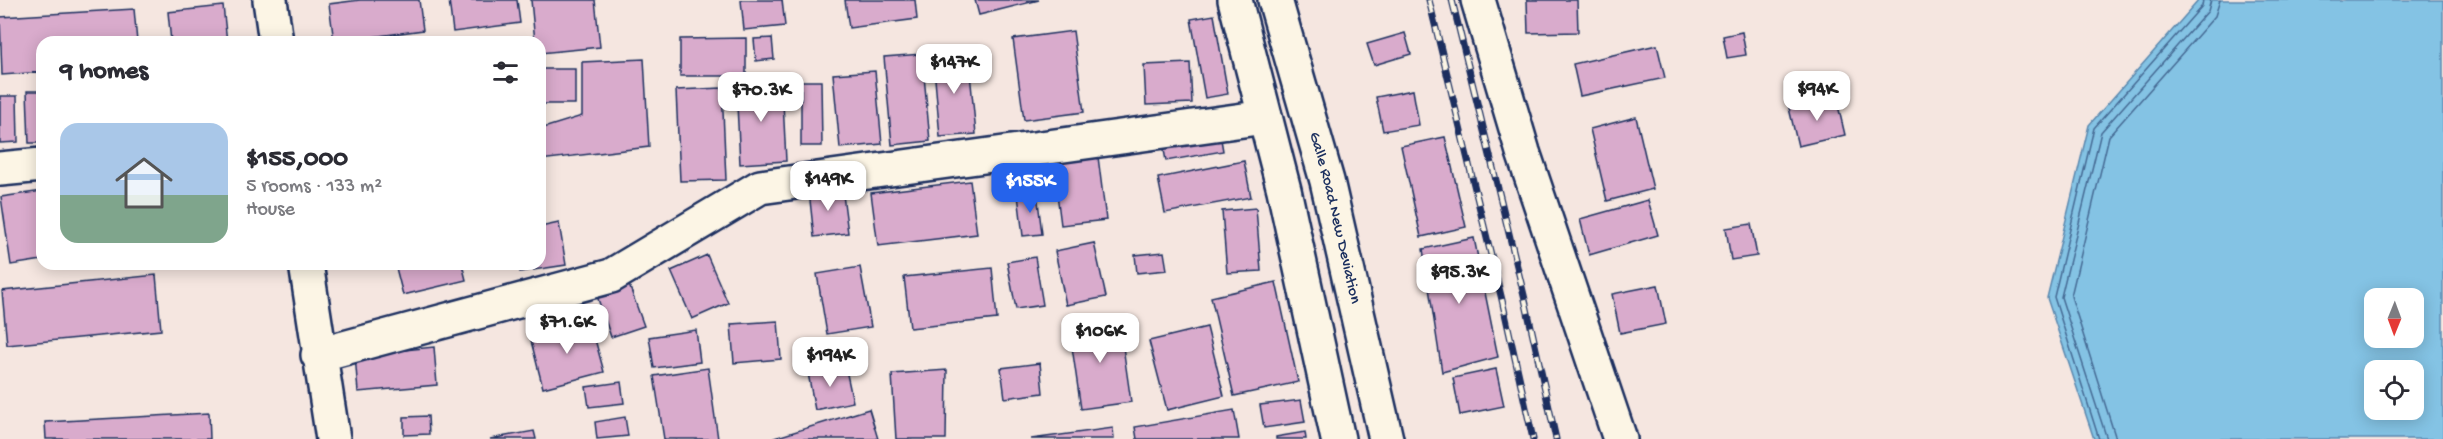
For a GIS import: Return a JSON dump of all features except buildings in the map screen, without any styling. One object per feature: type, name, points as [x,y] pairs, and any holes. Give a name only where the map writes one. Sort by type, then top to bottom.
[{"type":"street","points":[[270,0],[275,36]]},
{"type":"street","points":[[1235,0],[1284,190],[1338,439]]},
{"type":"street","name":"Galle Road New Deviation","points":[[1275,0],[1327,181],[1386,439]]},
{"type":"street","points":[[1478,0],[1523,152],[1620,439]]},
{"type":"street","points":[[318,355],[611,276],[760,187],[1265,117]]},
{"type":"street","points":[[0,169],[36,166]]},
{"type":"street","points":[[307,270],[318,355],[333,439]]},
{"type":"water","points":[[2199,0],[2443,0],[2443,439],[2094,439],[2047,298],[2089,125]]},
{"type":"railway","points":[[1429,0],[1502,300],[1533,439]]},
{"type":"railway","points":[[1452,0],[1524,295],[1556,439]]}]
